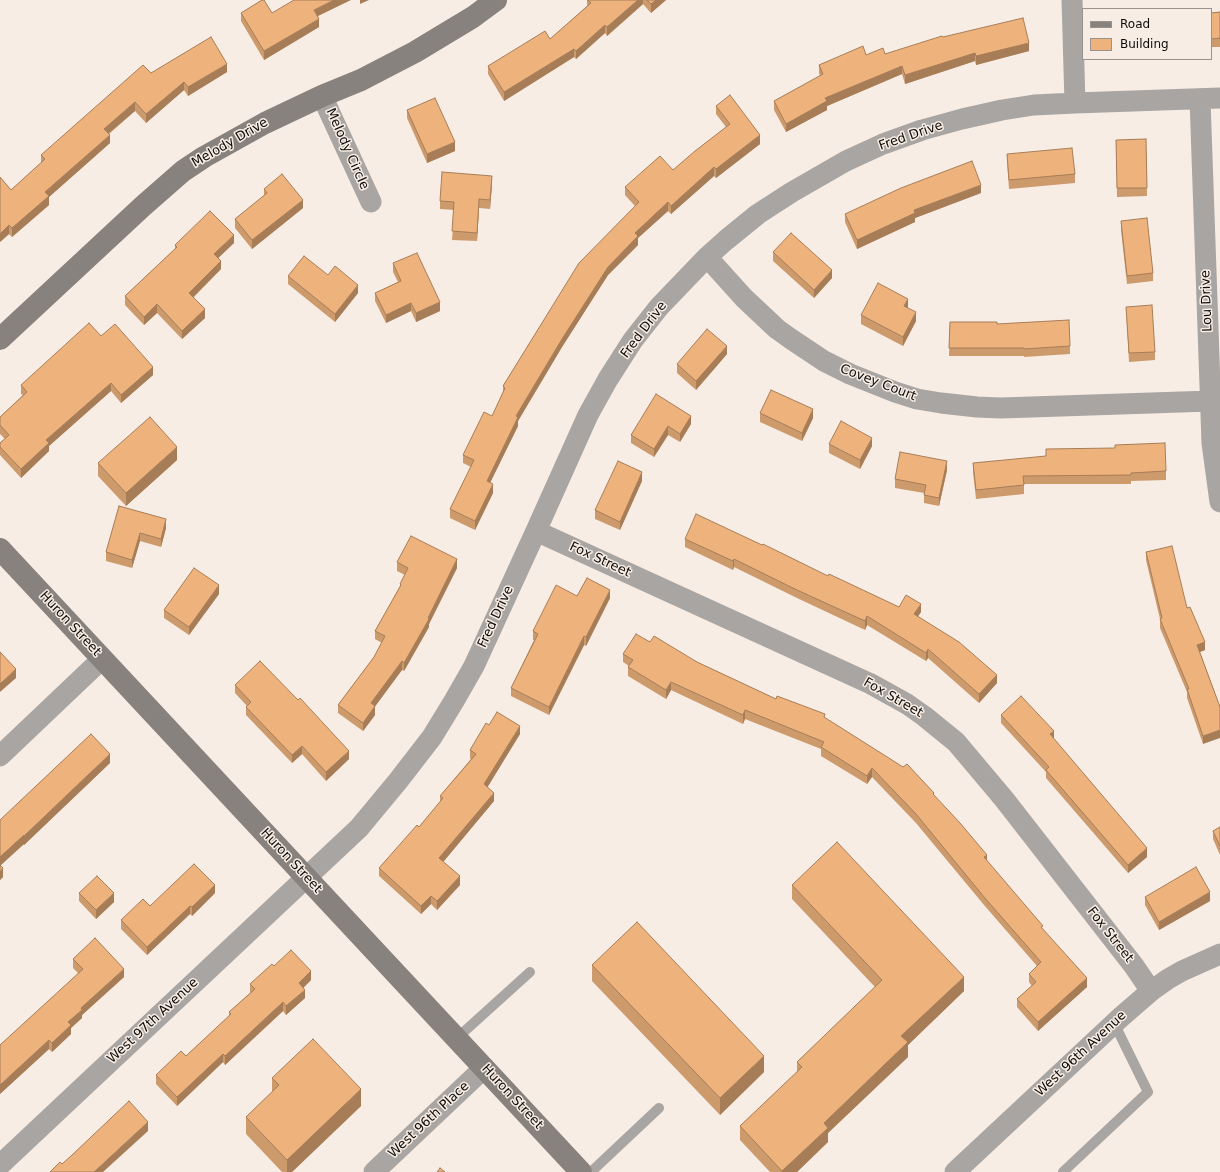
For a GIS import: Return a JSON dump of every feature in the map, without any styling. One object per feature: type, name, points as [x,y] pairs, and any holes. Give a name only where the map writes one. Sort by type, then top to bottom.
[{"type":"main road","name":"Melody Drive","points":[[0,339],[143,206],[183,171],[204,157],[265,123],[322,96],[361,80],[415,52],[473,17],[496,0]]},
{"type":"main road","name":"Huron Street","points":[[0,549],[581,1172]]},
{"type":"street","points":[[1072,0],[1076,103]]},
{"type":"street","name":"Melody Circle","points":[[322,96],[371,202]]},
{"type":"street","name":"Fred Drive","points":[[306,877],[359,828],[432,737],[474,666],[588,415],[608,379],[633,340],[658,307],[707,257],[726,240],[758,214],[792,192],[846,161],[884,144],[922,130],[1002,110],[1034,105],[1210,98]]},
{"type":"street","name":"Lou Drive","points":[[1210,98],[1212,443],[1220,502]]},
{"type":"street","name":"Covey Court","points":[[707,257],[744,298],[777,329],[824,361],[850,374],[894,392],[941,403],[993,408],[1211,401]]},
{"type":"street","name":"Fox Street","points":[[536,531],[871,684],[907,704],[924,716],[956,742],[1004,799],[1134,966],[1151,991]]},
{"type":"street","points":[[0,756],[102,659]]},
{"type":"street","name":"West 97th Avenue","points":[[0,1165],[306,877]]},
{"type":"street","name":"West 96th Avenue","points":[[955,1172],[1114,1023],[1151,991],[1182,971],[1220,954]]},
{"type":"street","name":"West 96th Place","points":[[374,1172],[484,1068]]},
{"type":"lane","points":[[457,1038],[530,972]]},
{"type":"lane","points":[[1064,1172],[1148,1092],[1114,1023]]},
{"type":"lane","points":[[591,1172],[659,1108]]},
{"type":"building","points":[[264,0],[272,13],[294,0],[334,0],[314,10],[319,19],[264,51],[241,13]]},
{"type":"building","points":[[588,0],[638,0],[607,27],[605,25],[576,51],[574,49],[504,92],[488,66],[545,31],[550,39],[591,3]]},
{"type":"building","points":[[647,0],[656,0],[651,4]]},
{"type":"building","points":[[1220,12],[1220,38],[1212,39],[1212,13]]},
{"type":"building","points":[[1023,18],[1029,43],[976,56],[975,53],[905,75],[902,66],[825,98],[827,101],[786,124],[774,101],[823,74],[819,65],[863,46],[866,55],[883,48],[885,54],[942,36]]},
{"type":"building","points":[[211,37],[227,64],[188,87],[184,82],[146,114],[135,102],[104,129],[110,135],[45,192],[49,196],[12,228],[9,225],[0,234],[0,177],[11,190],[45,159],[41,155],[143,65],[151,73]]},
{"type":"building","points":[[730,95],[760,135],[716,169],[714,167],[671,206],[668,202],[635,233],[638,236],[608,267],[562,339],[516,416],[518,417],[487,481],[493,484],[475,521],[450,509],[474,460],[463,455],[484,412],[492,416],[505,388],[503,386],[579,263],[639,202],[625,187],[660,156],[673,170],[730,124],[716,106]]},
{"type":"building","points":[[435,98],[455,142],[427,154],[407,110]]},
{"type":"building","points":[[1146,139],[1147,188],[1117,188],[1116,140]]},
{"type":"building","points":[[1072,148],[1075,174],[1009,180],[1007,154]]},
{"type":"building","points":[[972,161],[981,185],[914,210],[915,213],[857,240],[845,214],[901,188]]},
{"type":"building","points":[[442,172],[492,176],[490,200],[479,199],[477,233],[452,231],[454,202],[440,201]]},
{"type":"building","points":[[282,174],[303,200],[252,240],[235,219],[267,193],[264,189]]},
{"type":"building","points":[[210,211],[234,235],[214,254],[221,261],[189,293],[205,309],[182,331],[157,304],[144,317],[125,296],[177,247],[175,245]]},
{"type":"building","points":[[1147,218],[1153,273],[1127,276],[1121,221]]},
{"type":"building","points":[[791,233],[832,270],[814,290],[773,252]]},
{"type":"building","points":[[417,253],[440,302],[416,313],[411,303],[386,315],[375,293],[401,281],[393,263]]},
{"type":"building","points":[[304,256],[328,275],[335,266],[358,285],[335,314],[288,276]]},
{"type":"building","points":[[878,283],[908,299],[904,306],[916,312],[903,337],[861,315]]},
{"type":"building","points":[[1152,305],[1155,352],[1129,353],[1126,307]]},
{"type":"building","points":[[1069,320],[1070,346],[1024,349],[949,348],[950,322],[997,322],[997,324]]},
{"type":"building","points":[[89,323],[101,336],[115,324],[153,367],[121,395],[111,383],[46,440],[49,443],[21,469],[0,447],[0,443],[9,435],[0,425],[0,417],[27,392],[21,385]]},
{"type":"building","points":[[707,329],[727,346],[696,381],[677,364]]},
{"type":"building","points":[[771,390],[813,409],[802,433],[760,413]]},
{"type":"building","points":[[656,394],[691,416],[680,434],[668,426],[654,449],[631,435]]},
{"type":"building","points":[[150,417],[177,447],[126,493],[98,463]]},
{"type":"building","points":[[841,421],[872,438],[860,460],[829,444]]},
{"type":"building","points":[[1165,443],[1166,471],[1131,473],[1131,475],[1023,476],[1024,485],[976,490],[973,463],[1046,456],[1046,449],[1115,448],[1115,445]]},
{"type":"building","points":[[900,452],[947,461],[939,498],[924,495],[926,485],[895,479]]},
{"type":"building","points":[[618,461],[642,472],[620,522],[595,510]]},
{"type":"building","points":[[119,506],[166,519],[161,539],[140,533],[132,560],[106,552]]},
{"type":"building","points":[[696,514],[762,545],[763,544],[828,576],[829,574],[899,607],[906,595],[921,604],[914,614],[959,642],[997,675],[979,694],[928,649],[926,653],[867,616],[865,621],[734,559],[733,561],[685,539]]},
{"type":"building","points":[[411,536],[457,559],[428,618],[429,619],[404,663],[402,661],[371,703],[375,706],[363,723],[338,705],[374,657],[385,636],[375,631],[401,585],[400,584],[408,568],[397,562]]},
{"type":"building","points":[[1172,546],[1187,608],[1190,607],[1205,642],[1197,645],[1220,707],[1220,730],[1203,736],[1187,689],[1189,689],[1160,619],[1162,618],[1146,552]]},
{"type":"building","points":[[194,568],[219,585],[189,627],[164,610]]},
{"type":"building","points":[[587,578],[610,590],[586,637],[584,636],[549,707],[511,688],[538,634],[533,631],[556,585],[577,596]]},
{"type":"building","points":[[636,634],[650,642],[654,636],[697,662],[776,699],[777,696],[825,714],[824,717],[903,767],[907,764],[987,855],[984,857],[1043,926],[1041,927],[1087,978],[1038,1022],[1017,999],[1036,982],[1029,974],[1041,962],[984,897],[916,814],[872,768],[867,776],[821,747],[824,742],[745,710],[743,715],[671,682],[666,690],[628,667],[633,660],[623,654]]},
{"type":"building","points":[[0,652],[16,669],[0,684]]},
{"type":"building","points":[[260,661],[298,700],[300,698],[349,751],[326,772],[302,746],[292,755],[246,707],[251,702],[235,685]]},
{"type":"building","points":[[1021,696],[1054,731],[1050,734],[1147,848],[1128,865],[1046,770],[1049,767],[1001,715]]},
{"type":"building","points":[[497,712],[520,726],[484,784],[494,793],[439,858],[460,876],[437,901],[431,896],[421,906],[379,868],[417,825],[419,827],[443,798],[440,796],[476,754],[470,750],[486,723],[489,725]]},
{"type":"building","points":[[91,734],[110,754],[0,857],[0,820]]},
{"type":"building","points":[[1220,827],[1220,846],[1213,831]]},
{"type":"building","points":[[837,842],[964,977],[901,1036],[908,1042],[824,1123],[828,1128],[782,1171],[740,1126],[802,1067],[797,1062],[882,980],[792,885]]},
{"type":"building","points":[[194,864],[215,885],[192,907],[190,906],[147,947],[121,920],[143,899],[150,906]]},
{"type":"building","points":[[0,865],[3,868],[0,872]]},
{"type":"building","points":[[1196,867],[1210,892],[1159,922],[1145,897]]},
{"type":"building","points":[[97,876],[114,893],[96,910],[79,893]]},
{"type":"building","points":[[637,922],[764,1056],[720,1098],[592,965]]},
{"type":"building","points":[[95,938],[124,969],[81,1008],[82,1010],[68,1022],[71,1025],[52,1043],[49,1040],[0,1085],[0,1045],[83,969],[73,959]]},
{"type":"building","points":[[291,950],[311,971],[299,983],[305,990],[286,1006],[283,1002],[225,1056],[223,1054],[177,1097],[156,1075],[181,1051],[186,1056],[231,1014],[229,1012],[255,989],[250,984],[272,964],[274,966]]},
{"type":"building","points":[[313,1039],[361,1089],[287,1160],[246,1117],[279,1085],[272,1078]]},
{"type":"building","points":[[129,1101],[148,1122],[94,1172],[50,1172],[60,1162],[62,1164],[71,1156]]},
{"type":"building","points":[[440,1168],[445,1172],[437,1172]]}]
